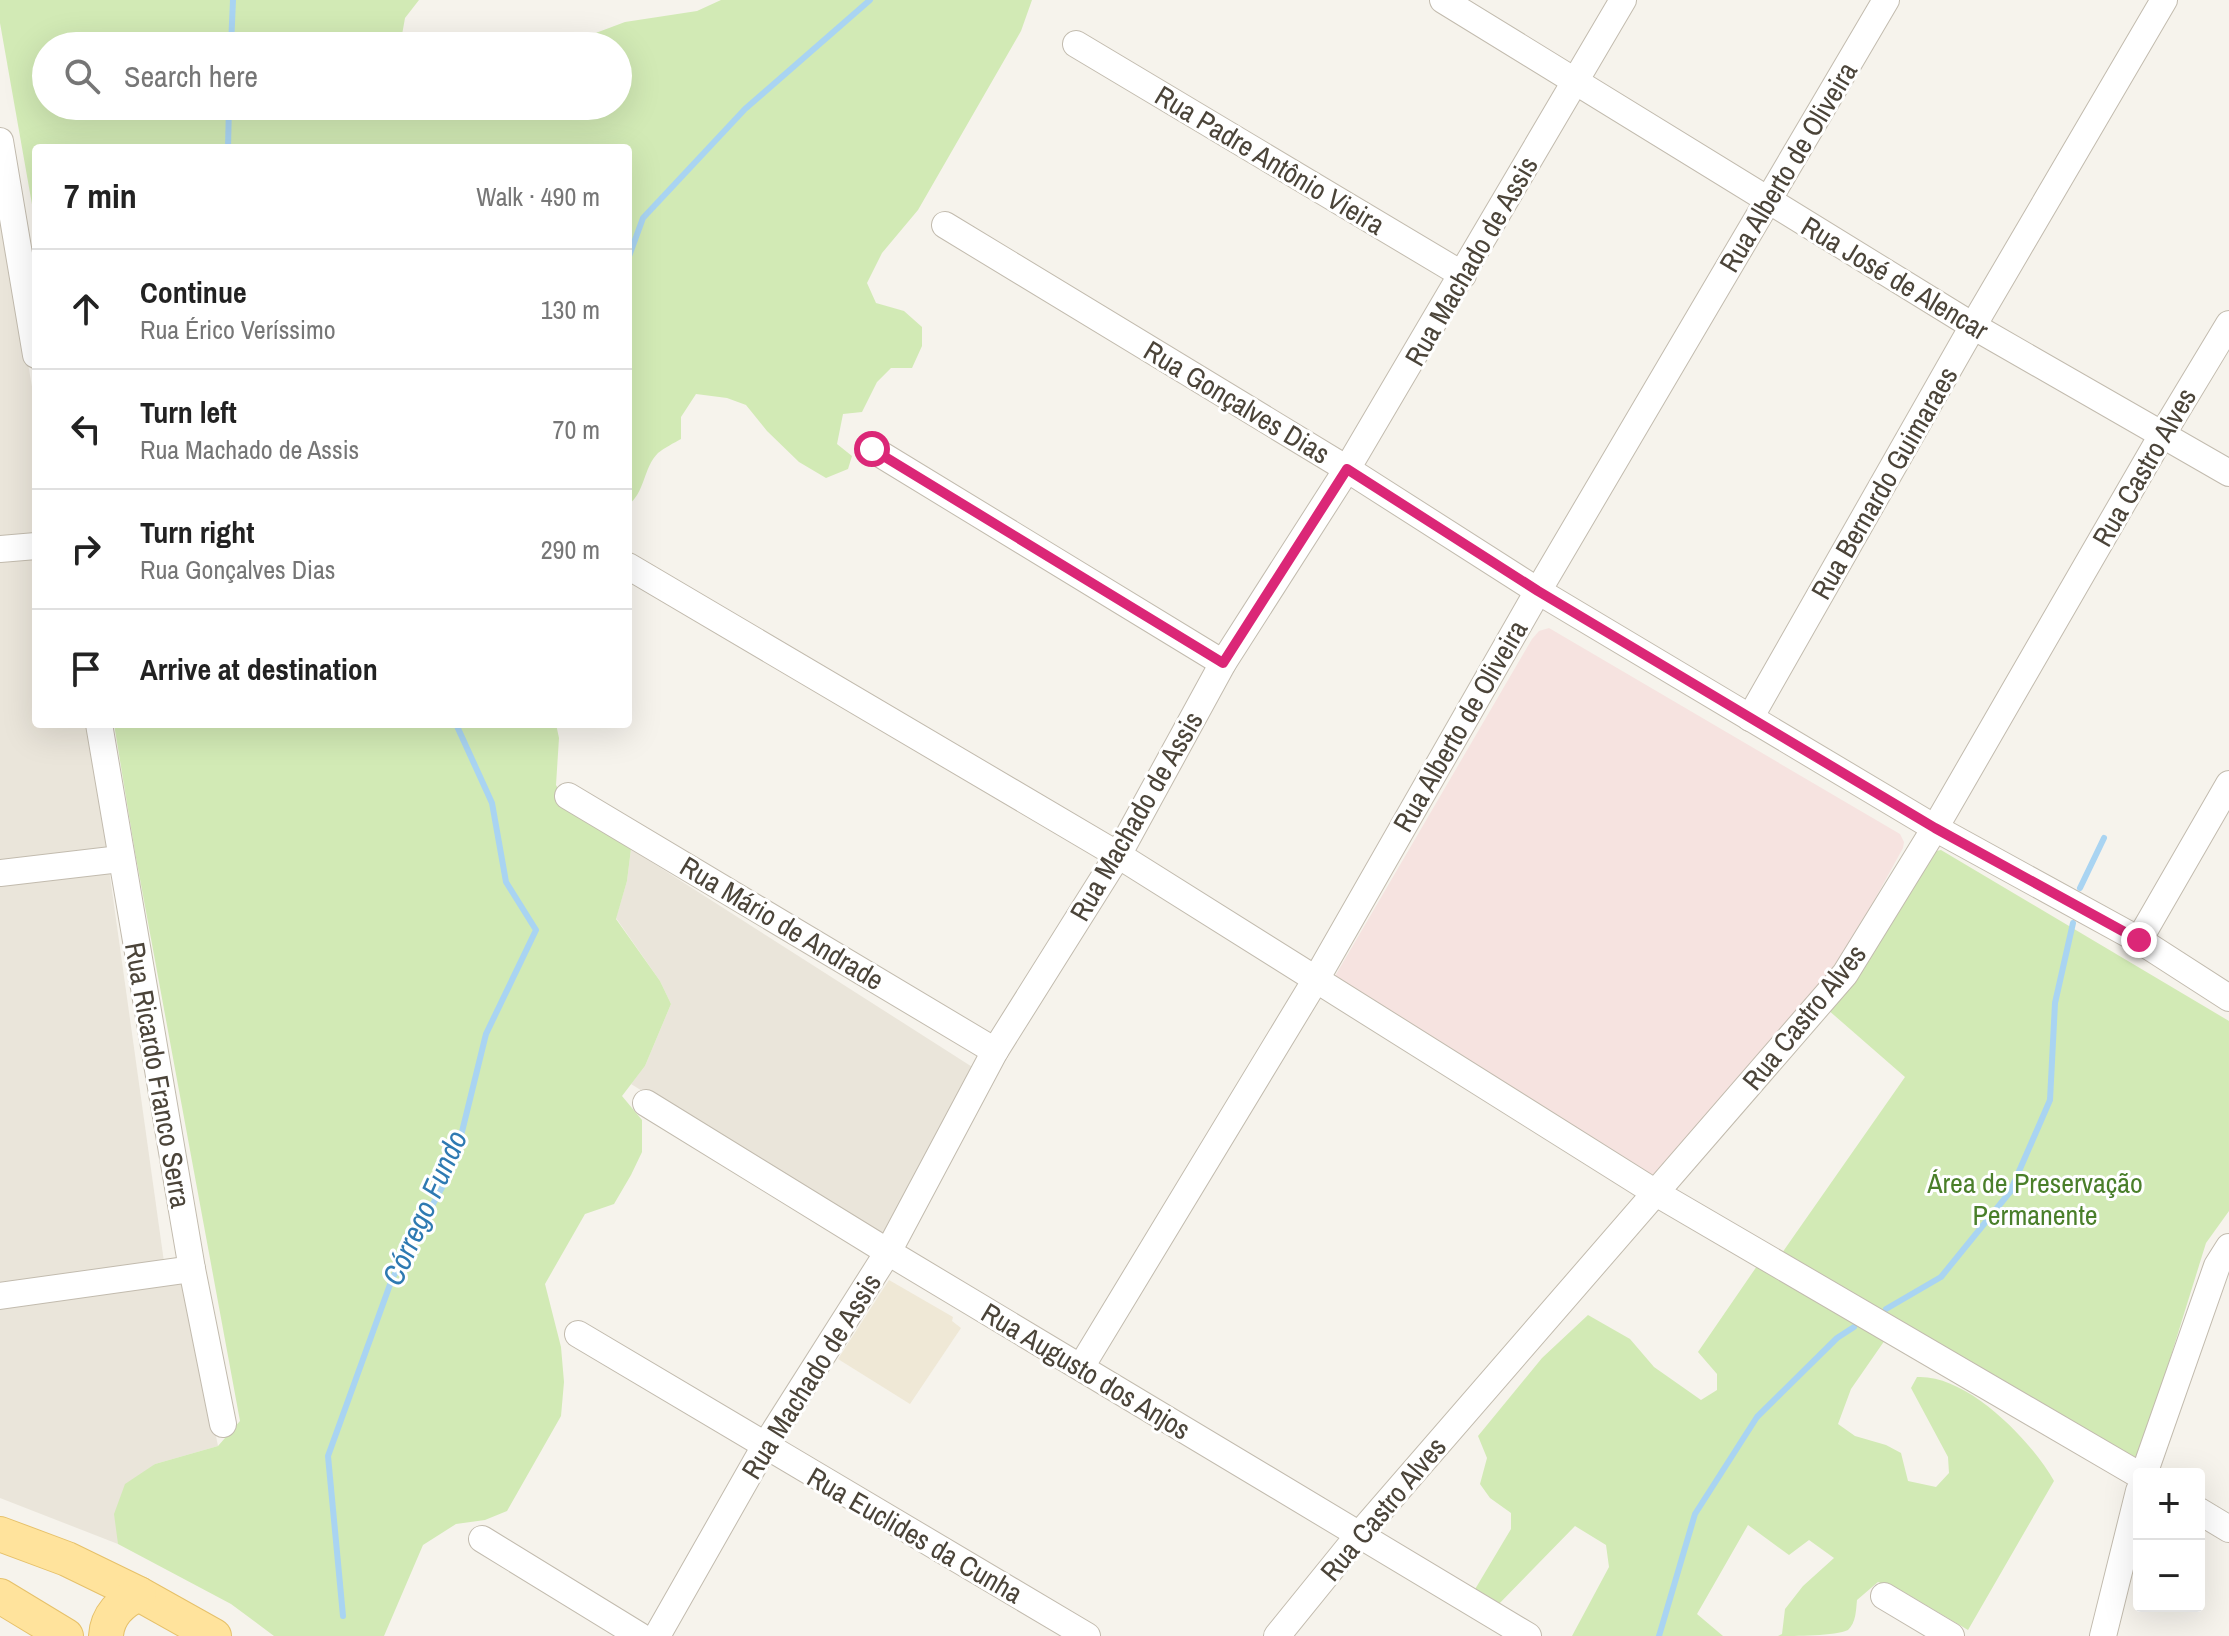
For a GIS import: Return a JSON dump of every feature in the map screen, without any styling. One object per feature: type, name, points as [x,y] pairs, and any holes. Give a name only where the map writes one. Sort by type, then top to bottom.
[{"type":"main road","points":[[0,1534],[67,1559],[139,1594],[214,1636]]},
{"type":"main road","points":[[106,1636],[106,1625],[117,1608],[139,1594]]},
{"type":"main road","points":[[0,1596],[66,1636]]},
{"type":"street","name":"Rua José de Alencar","points":[[1443,0],[1973,326],[2229,473]]},
{"type":"street","name":"Rua Machado de Assis","points":[[657,1636],[765,1446],[888,1252],[995,1051],[1118,855],[1223,663],[1347,469],[1623,0]]},
{"type":"street","name":"Rua Alberto de Oliveira","points":[[1081,1367],[1315,981],[1538,591],[1886,0]]},
{"type":"street","name":"Rua Bernardo Guimaraes","points":[[1750,718],[1973,326],[2164,0]]},
{"type":"street","name":"Rua Padre Antônio Vieira","points":[[1076,44],[1463,275]]},
{"type":"street","points":[[0,141],[5,206],[32,336]]},
{"type":"street","name":"Rua Gonçalves Dias","points":[[945,225],[1347,469],[1538,591],[1935,828],[2139,940],[2229,998]]},
{"type":"street","name":"Rua Castro Alves","points":[[1277,1636],[1358,1536],[1845,974],[1935,828],[2229,324]]},
{"type":"street","points":[[872,449],[1223,663]]},
{"type":"street","points":[[0,549],[32,546]]},
{"type":"street","points":[[632,568],[1118,855],[1656,1193],[2133,1470]]},
{"type":"street","name":"Rua Ricardo Franco Serra","points":[[100,728],[192,1269],[223,1424]]},
{"type":"street","points":[[2139,940],[2229,784]]},
{"type":"street","name":"Rua Mário de Andrade","points":[[568,796],[995,1051]]},
{"type":"street","points":[[0,873],[120,859]]},
{"type":"street","name":"Rua Augusto dos Anjos","points":[[646,1103],[1528,1636]]},
{"type":"street","points":[[2144,1468],[2225,1262]]},
{"type":"street","points":[[0,1296],[192,1269]]},
{"type":"street","name":"Rua Euclides da Cunha","points":[[578,1334],[1087,1636]]},
{"type":"street","points":[[2103,1636],[2133,1515]]},
{"type":"street","points":[[2205,1515],[2229,1529]]},
{"type":"street","points":[[482,1539],[640,1636]]},
{"type":"street","points":[[1884,1596],[1951,1636]]},
{"type":"shaded area","points":[[2,212],[32,387],[32,538],[0,541]]},
{"type":"shaded area","points":[[32,552],[32,728],[91,728],[108,859],[0,873],[0,556]]},
{"type":"shaded area","points":[[1549,628],[1900,834],[1904,842],[1837,968],[1673,1152],[1660,1176],[1653,1178],[1331,983],[1532,639],[1539,631]]},
{"type":"shaded area","points":[[631,849],[977,1070],[885,1242],[631,1084],[645,1066],[671,1004],[660,981],[616,918],[627,881]]},
{"type":"shaded area","points":[[108,862],[164,1262],[0,1284],[0,877]]},
{"type":"shaded area","points":[[184,1280],[218,1446],[155,1464],[117,1506],[118,1544],[0,1498],[0,1307]]},
{"type":"shaded area","points":[[889,1280],[953,1317],[952,1321],[961,1328],[910,1404],[838,1359]]},
{"type":"green space","points":[[0,0],[419,0],[405,18],[402,32],[32,32],[32,120],[632,120],[632,32],[598,32],[625,22],[697,11],[721,0],[1032,0],[1021,31],[918,210],[882,253],[867,283],[876,303],[904,311],[922,327],[922,346],[912,368],[891,368],[877,382],[862,412],[843,414],[837,444],[852,456],[848,469],[826,478],[799,462],[746,405],[727,398],[696,394],[681,417],[681,439],[660,451],[653,459],[632,502],[632,144],[32,144],[32,204],[0,23]]},
{"type":"green space","points":[[115,728],[557,728],[556,785],[567,805],[602,824],[631,849],[627,881],[616,919],[660,981],[671,1004],[645,1066],[622,1096],[642,1120],[642,1152],[614,1204],[585,1214],[545,1284],[561,1347],[564,1382],[561,1416],[507,1511],[485,1520],[456,1524],[423,1545],[384,1636],[274,1636],[231,1604],[118,1544],[114,1514],[125,1484],[155,1464],[218,1446],[240,1421]]},
{"type":"green space","name":"Área de Preservação Permanente","points":[[1941,850],[2229,1021],[2229,1211],[2206,1243],[2142,1449],[2135,1458],[1782,1253],[1905,1077],[1827,1009],[1931,852]]},
{"type":"green space","points":[[1757,1266],[1885,1340],[1851,1389],[1838,1424],[1855,1436],[1901,1453],[1908,1481],[1936,1487],[1949,1473],[1948,1457],[1911,1388],[1917,1377],[1956,1386],[1996,1412],[2030,1447],[2054,1481],[1968,1630],[1902,1591],[1878,1582],[1857,1600],[1854,1620],[1848,1630],[1825,1635],[1778,1636],[1782,1634],[1785,1609],[1803,1586],[1834,1558],[1809,1540],[1789,1555],[1748,1525],[1697,1614],[1723,1636],[1572,1636],[1609,1567],[1606,1545],[1575,1526],[1494,1609],[1471,1596],[1511,1529],[1511,1513],[1490,1498],[1480,1484],[1487,1458],[1478,1436],[1542,1358],[1588,1315],[1630,1339],[1654,1367],[1701,1400],[1717,1390],[1717,1374],[1698,1352]]},
{"type":"waterway","name":"Córrego Fundo","points":[[232,32],[233,0]]},
{"type":"waterway","points":[[632,248],[643,218],[745,109],[870,0]]},
{"type":"waterway","name":"Córrego Fundo","points":[[228,144],[229,120]]},
{"type":"waterway","name":"Córrego Fundo","points":[[343,1616],[328,1456],[392,1279],[445,1182],[458,1148],[486,1034],[536,930],[506,882],[492,803],[458,728]]},
{"type":"waterway","points":[[2080,888],[2104,838]]},
{"type":"waterway","points":[[1886,1309],[1941,1277],[2010,1192],[2050,1100],[2055,1003],[2073,923]]},
{"type":"waterway","points":[[1659,1636],[1695,1514],[1757,1417],[1837,1338],[1854,1327]]},
{"type":"route","points":[[872,449],[1223,663],[1347,469],[1538,591],[1935,828],[2139,940]]}]
